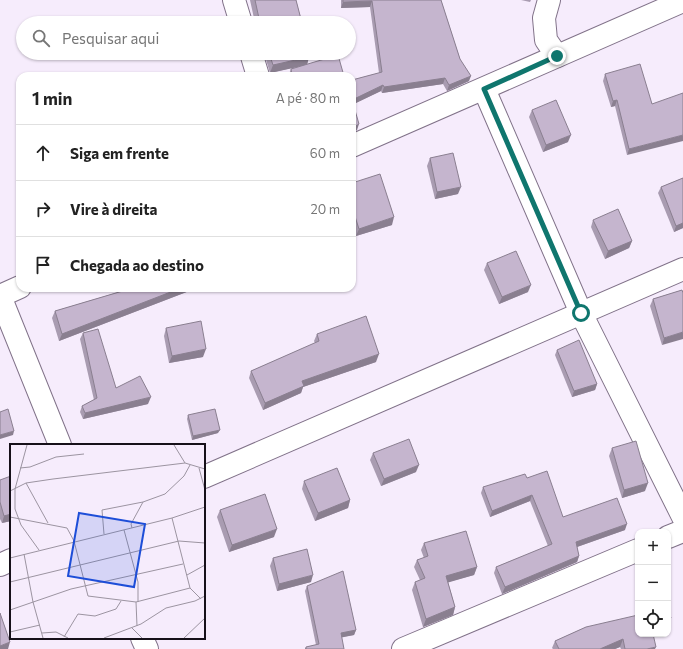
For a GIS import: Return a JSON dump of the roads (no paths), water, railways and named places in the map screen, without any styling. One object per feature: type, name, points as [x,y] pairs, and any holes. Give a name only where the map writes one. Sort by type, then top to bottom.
[{"type":"street","points":[[234,0],[239,16]]},
{"type":"street","points":[[549,0],[544,18],[546,40],[557,56]]},
{"type":"street","points":[[356,144],[683,1]]},
{"type":"street","points":[[253,60],[257,72]]},
{"type":"street","points":[[484,89],[581,313],[683,517]]},
{"type":"street","points":[[205,477],[683,269]]},
{"type":"street","points":[[16,289],[0,296],[60,444]]},
{"type":"street","points":[[671,536],[683,531]]},
{"type":"street","points":[[403,649],[635,551]]},
{"type":"street","points":[[0,565],[10,560]]},
{"type":"street","points":[[142,639],[147,649]]}]
